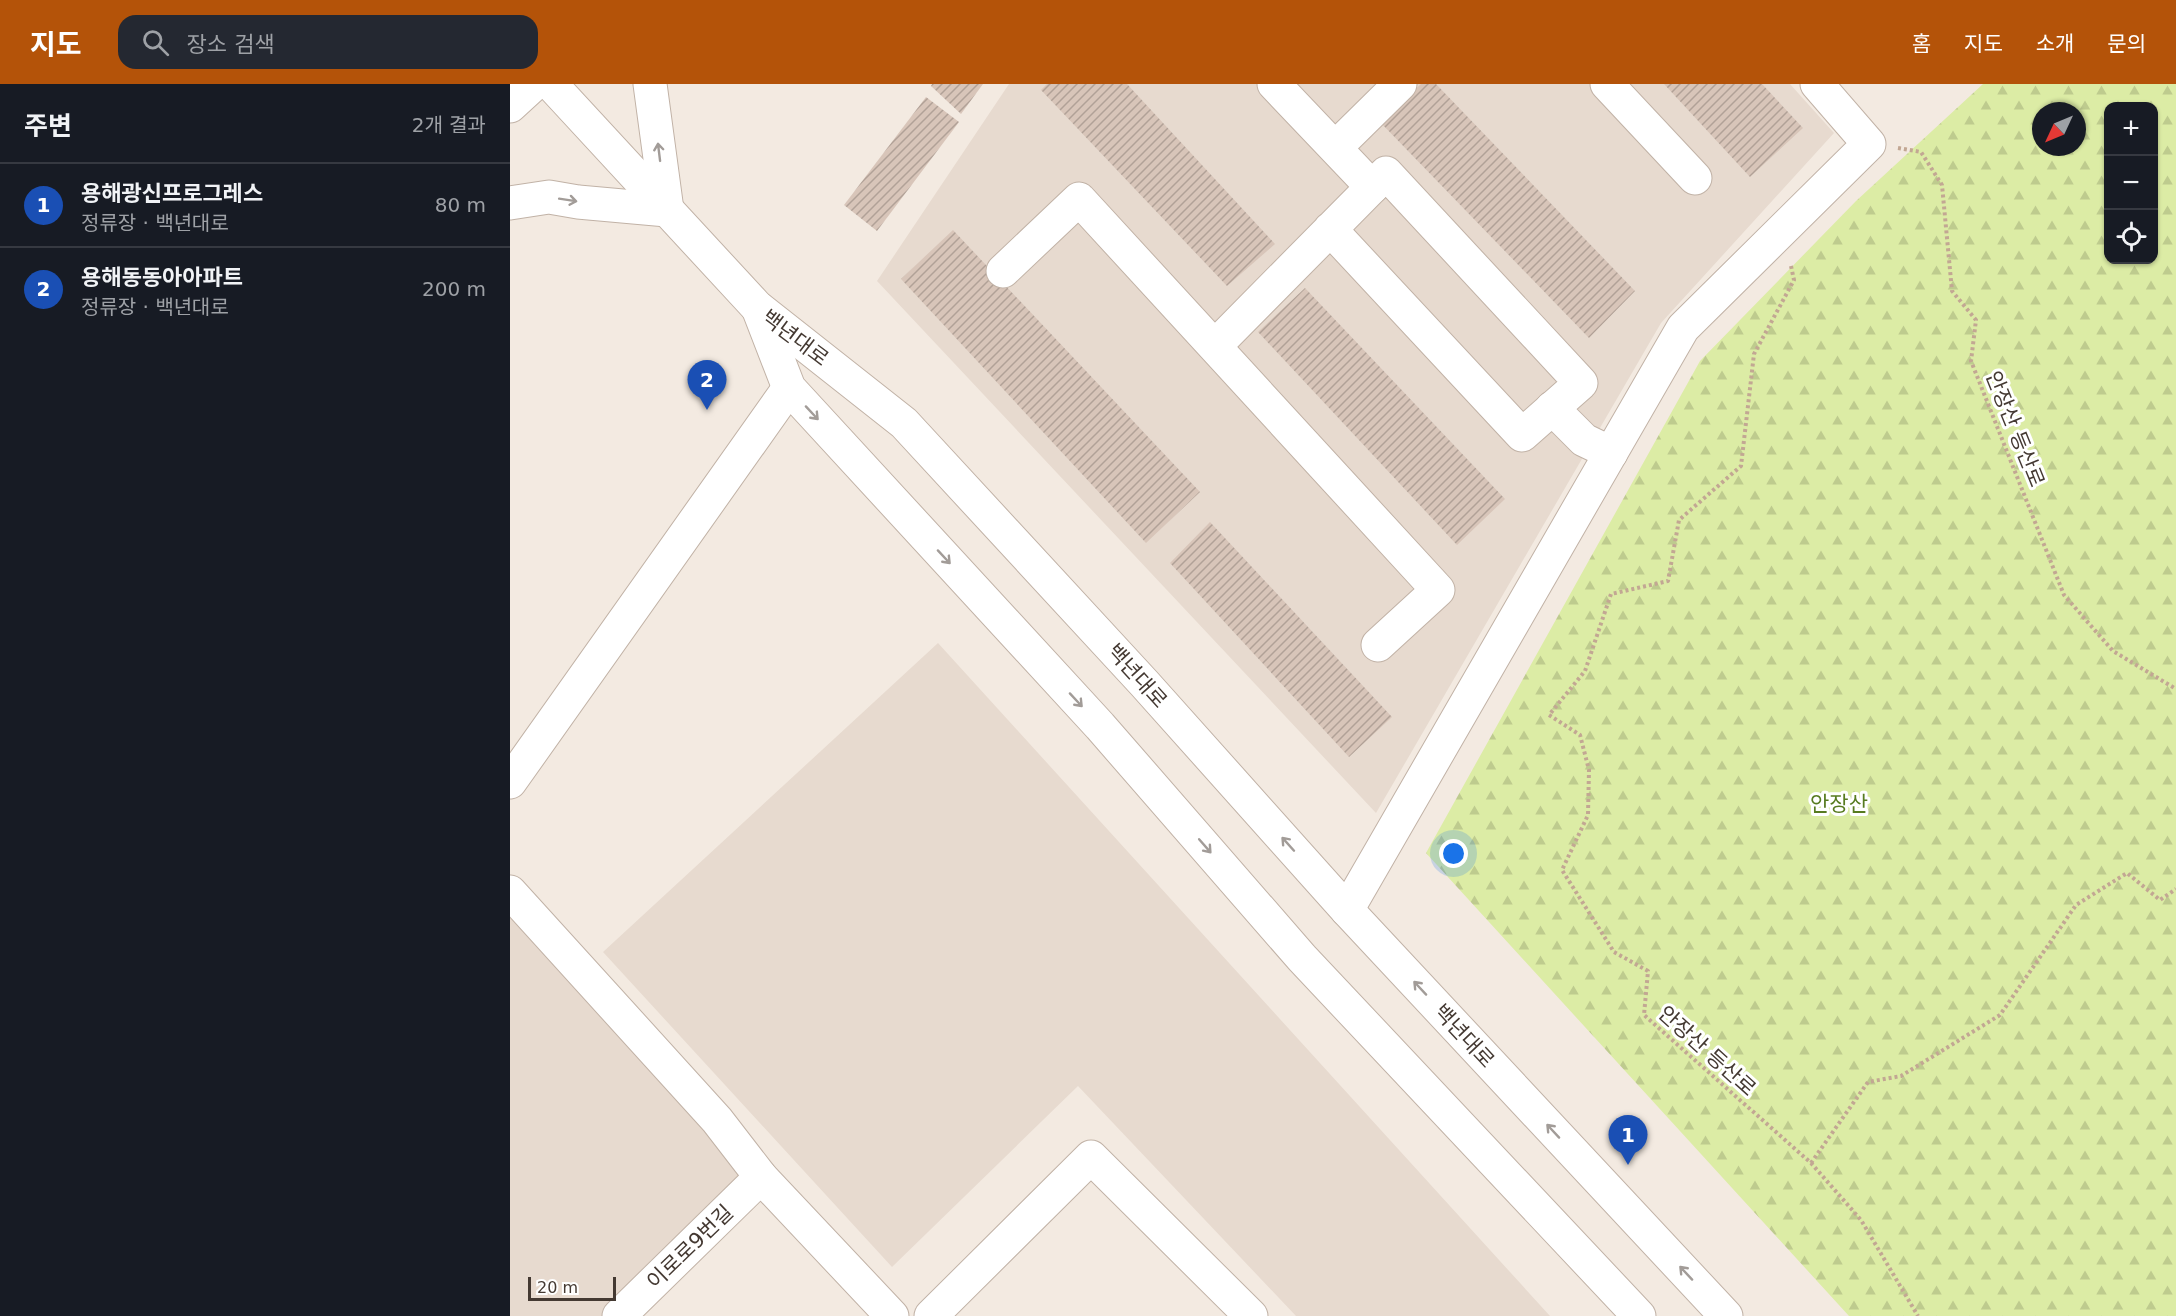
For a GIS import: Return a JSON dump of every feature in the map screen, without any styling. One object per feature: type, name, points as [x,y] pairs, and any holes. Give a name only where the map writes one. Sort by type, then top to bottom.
[{"type":"street","points":[[510,106],[534,84]]},
{"type":"street","points":[[551,84],[757,307]]},
{"type":"street","points":[[650,84],[667,210]]},
{"type":"street","points":[[1274,84],[1372,187]]},
{"type":"street","points":[[1336,147],[1400,84]]},
{"type":"street","points":[[1607,84],[1695,178]]},
{"type":"street","points":[[1347,910],[1683,327],[1869,144],[1817,84]]},
{"type":"street","points":[[1215,346],[1330,229],[1386,173],[1581,383],[1522,435],[1330,229]]},
{"type":"street","points":[[510,203],[549,197],[667,210]]},
{"type":"street","points":[[1004,271],[1079,199],[1438,590],[1378,645]]},
{"type":"street","name":"백년대로","points":[[757,307],[789,388],[1100,726],[1302,958],[1639,1316]]},
{"type":"street","name":"백년대로","points":[[757,307],[904,423],[1144,683],[1347,910],[1726,1316]]},
{"type":"street","points":[[510,782],[789,388]]},
{"type":"street","points":[[1552,408],[1584,440],[1611,453]]},
{"type":"street","points":[[510,892],[717,1120],[761,1177],[892,1316]]},
{"type":"street","points":[[931,1316],[1091,1156],[1251,1316]]},
{"type":"street","name":"이로로9번길","points":[[619,1316],[761,1177]]},
{"type":"path","name":"안장산 등산로","points":[[1869,144],[1921,152],[1942,184],[1952,291],[1976,320],[1971,361],[2064,595],[2113,651],[2176,689]]},
{"type":"path","name":"안장산 등산로","points":[[1771,240],[1790,262],[1794,280],[1754,354],[1741,466],[1679,520],[1668,581],[1611,594],[1585,671],[1549,716],[1580,735],[1589,770],[1588,815],[1562,870],[1614,952],[1648,971],[1644,1015],[1811,1163],[1861,1220],[1918,1316]]},
{"type":"path","points":[[1811,1163],[1868,1082],[1901,1076],[2000,1016],[2076,905],[2127,873],[2160,900],[2176,889]]},
{"type":"shaded area","points":[[1009,84],[1790,84],[1834,133],[1661,323],[1376,813],[877,281]]},
{"type":"shaded area","points":[[938,643],[1550,1316],[1296,1316],[1078,1086],[892,1267],[603,952]]},
{"type":"shaded area","points":[[510,895],[761,1177],[619,1316],[510,1316]]},
{"type":"green space","name":"안장산","points":[[1983,84],[2176,84],[2176,1316],[1849,1316],[1426,853],[1700,361],[1856,201]]},
{"type":"building","points":[[932,84],[983,84],[961,114],[931,86]]},
{"type":"building","points":[[1047,84],[1127,84],[1275,244],[1227,286],[1041,90]]},
{"type":"building","points":[[1421,84],[1436,84],[1635,291],[1589,338],[1380,122]]},
{"type":"building","points":[[1664,84],[1762,84],[1803,128],[1750,177]]},
{"type":"building","points":[[926,97],[959,122],[877,231],[844,205]]},
{"type":"building","points":[[953,230],[1200,492],[1146,543],[901,279]]},
{"type":"building","points":[[1305,288],[1505,499],[1457,545],[1258,332]]},
{"type":"building","points":[[1210,522],[1392,717],[1349,757],[1170,563]]},
{"type":"place","name":"용해동동아아파트","points":[[707,410]]},
{"type":"place","name":"용해광신프로그레스","points":[[1628,1165]]}]
